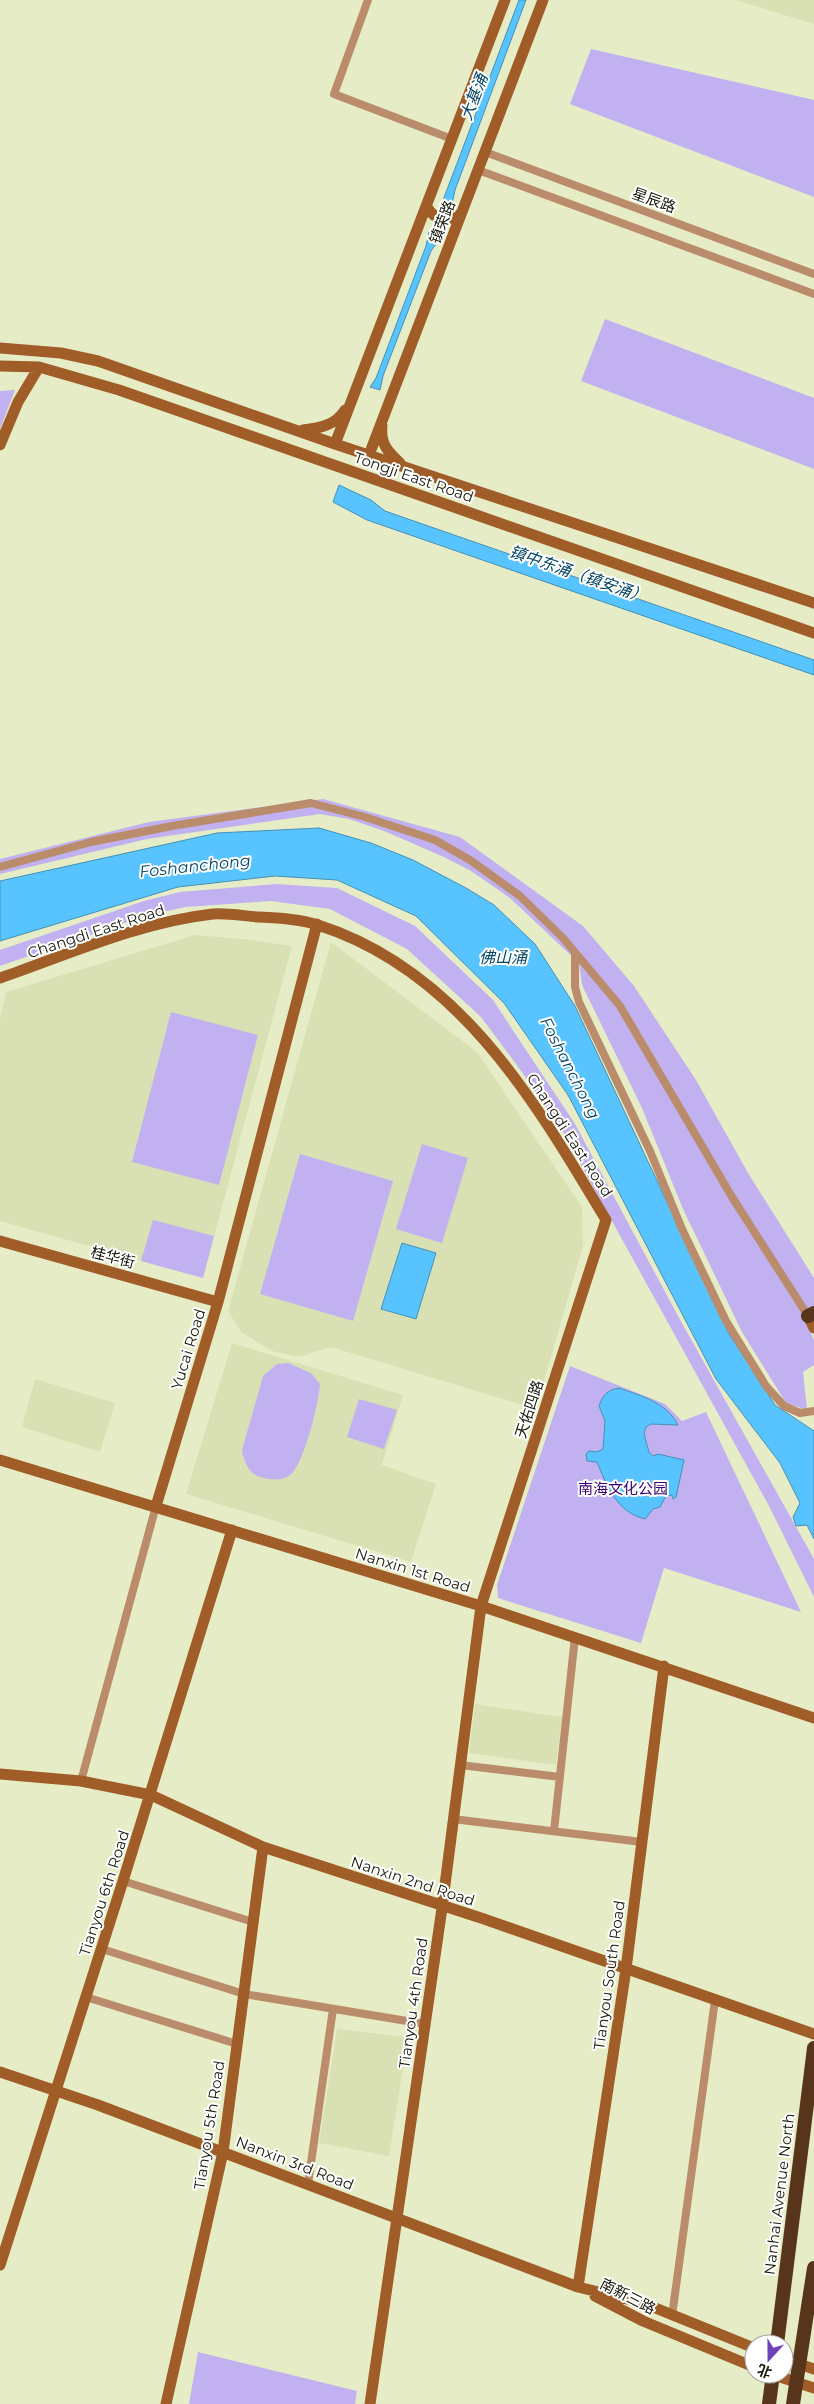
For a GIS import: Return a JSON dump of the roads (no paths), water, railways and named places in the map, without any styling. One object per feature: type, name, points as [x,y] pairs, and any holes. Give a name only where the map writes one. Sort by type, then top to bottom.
[{"type":"highway","name":"Nanhai Avenue North","points":[[779,2334],[814,2048]]},
{"type":"highway","points":[[793,2404],[814,2268]]},
{"type":"highway","points":[[769,2404],[771,2384]]},
{"type":"street","points":[[368,0],[334,94],[452,139]]},
{"type":"street","name":"镇荣路","points":[[335,444],[362,378],[505,0]]},
{"type":"street","name":"镇荣路","points":[[369,455],[543,0]]},
{"type":"street","name":"星辰路","points":[[484,152],[814,274]]},
{"type":"street","points":[[478,170],[814,294]]},
{"type":"street","points":[[427,207],[433,215],[443,220],[452,219],[461,214]]},
{"type":"street","name":"Tongji East Road","points":[[0,348],[61,353],[98,361],[301,430],[335,444],[814,603]]},
{"type":"street","name":"Tongji East Road","points":[[0,366],[39,367],[119,390],[814,633]]},
{"type":"street","points":[[0,445],[18,402],[39,367]]},
{"type":"street","points":[[301,430],[336,422],[345,412],[352,394],[362,378]]},
{"type":"street","points":[[382,420],[382,441],[402,465]]},
{"type":"street","points":[[0,867],[91,842],[172,826],[311,804],[365,817],[435,840],[470,860],[520,896],[576,953],[620,1006],[732,1197],[812,1319]]},
{"type":"street","name":"Changdi East Road","points":[[0,978],[154,925],[214,914],[276,918],[317,924],[369,944],[409,971],[470,1022],[529,1095],[606,1220]]},
{"type":"street","name":"Yucai Road","points":[[81,1781],[156,1506],[218,1302],[317,924]]},
{"type":"street","points":[[576,953],[575,987],[579,1002],[646,1142],[682,1230],[726,1321],[766,1386],[784,1406],[800,1413],[814,1411]]},
{"type":"street","name":"天佑四路","points":[[481,1606],[606,1220]]},
{"type":"street","name":"桂华街","points":[[0,1241],[218,1302]]},
{"type":"street","name":"Nanxin 1st Road","points":[[0,1460],[481,1606],[814,1718]]},
{"type":"street","name":"Tianyou 6th Road","points":[[0,2265],[102,1949],[232,1530]]},
{"type":"street","name":"Tianyou 4th Road","points":[[370,2404],[442,1908],[481,1606]]},
{"type":"street","points":[[554,1832],[575,1637]]},
{"type":"street","name":"Tianyou South Road","points":[[578,2287],[626,1969],[664,1666]]},
{"type":"street","points":[[460,1764],[560,1777]]},
{"type":"street","name":"Nanxin 2nd Road","points":[[0,1774],[81,1781],[150,1795],[263,1847],[442,1908],[484,1919],[814,2034]]},
{"type":"street","points":[[453,1820],[642,1842]]},
{"type":"street","name":"Tianyou 5th Road","points":[[166,2404],[223,2152],[263,1847]]},
{"type":"street","points":[[123,1882],[253,1922]]},
{"type":"street","points":[[102,1949],[244,1994],[425,2024]]},
{"type":"street","points":[[86,1996],[237,2044]]},
{"type":"street","points":[[672,2316],[715,2000]]},
{"type":"street","points":[[308,2184],[333,2009]]},
{"type":"street","name":"Nanxin 3rd Road","points":[[0,2072],[56,2090],[223,2152],[578,2287]]},
{"type":"street","name":"南新三路","points":[[578,2287],[643,2303],[744,2344]]},
{"type":"street","name":"南新三路","points":[[578,2287],[643,2322],[744,2363]]},
{"type":"street","points":[[794,2363],[814,2369]]},
{"type":"street","points":[[796,2382],[814,2388]]},
{"type":"water","points":[[519,0],[526,0],[455,190],[452,204],[443,201],[445,195]]},
{"type":"water","points":[[429,232],[441,237],[431,251],[383,376],[380,390],[370,387],[376,378],[426,246]]},
{"type":"water","points":[[339,485],[371,500],[385,511],[814,660],[814,675],[367,520],[333,502]]},
{"type":"water","name":"佛山涌","points":[[319,828],[371,843],[413,860],[466,888],[494,905],[535,944],[575,1006],[728,1332],[775,1405],[814,1431],[814,1539],[807,1525],[796,1526],[793,1517],[800,1503],[780,1463],[716,1379],[568,1095],[504,1003],[416,916],[337,880],[275,876],[178,887],[0,941],[0,881],[217,833]]},
{"type":"water","points":[[402,1243],[436,1253],[416,1319],[381,1309]]},
{"type":"water","points":[[619,1388],[645,1397],[660,1405],[673,1417],[678,1425],[651,1424],[646,1427],[644,1434],[649,1452],[653,1456],[658,1454],[684,1460],[676,1497],[673,1499],[672,1495],[666,1496],[660,1507],[653,1509],[645,1519],[635,1516],[620,1504],[609,1489],[597,1462],[587,1461],[586,1454],[589,1451],[597,1452],[603,1449],[605,1421],[599,1406],[608,1392]]},
{"type":"water label","name":"大基涌","points":[[474,97]]},
{"type":"water label","name":"镇中东涌（镇安涌）","points":[[578,574]]},
{"type":"water label","name":"Foshanchong","points":[[195,866]]},
{"type":"water label","name":"Foshanchong","points":[[570,1068]]},
{"type":"park label","name":"南海文化公园","points":[[623,1488]]}]
